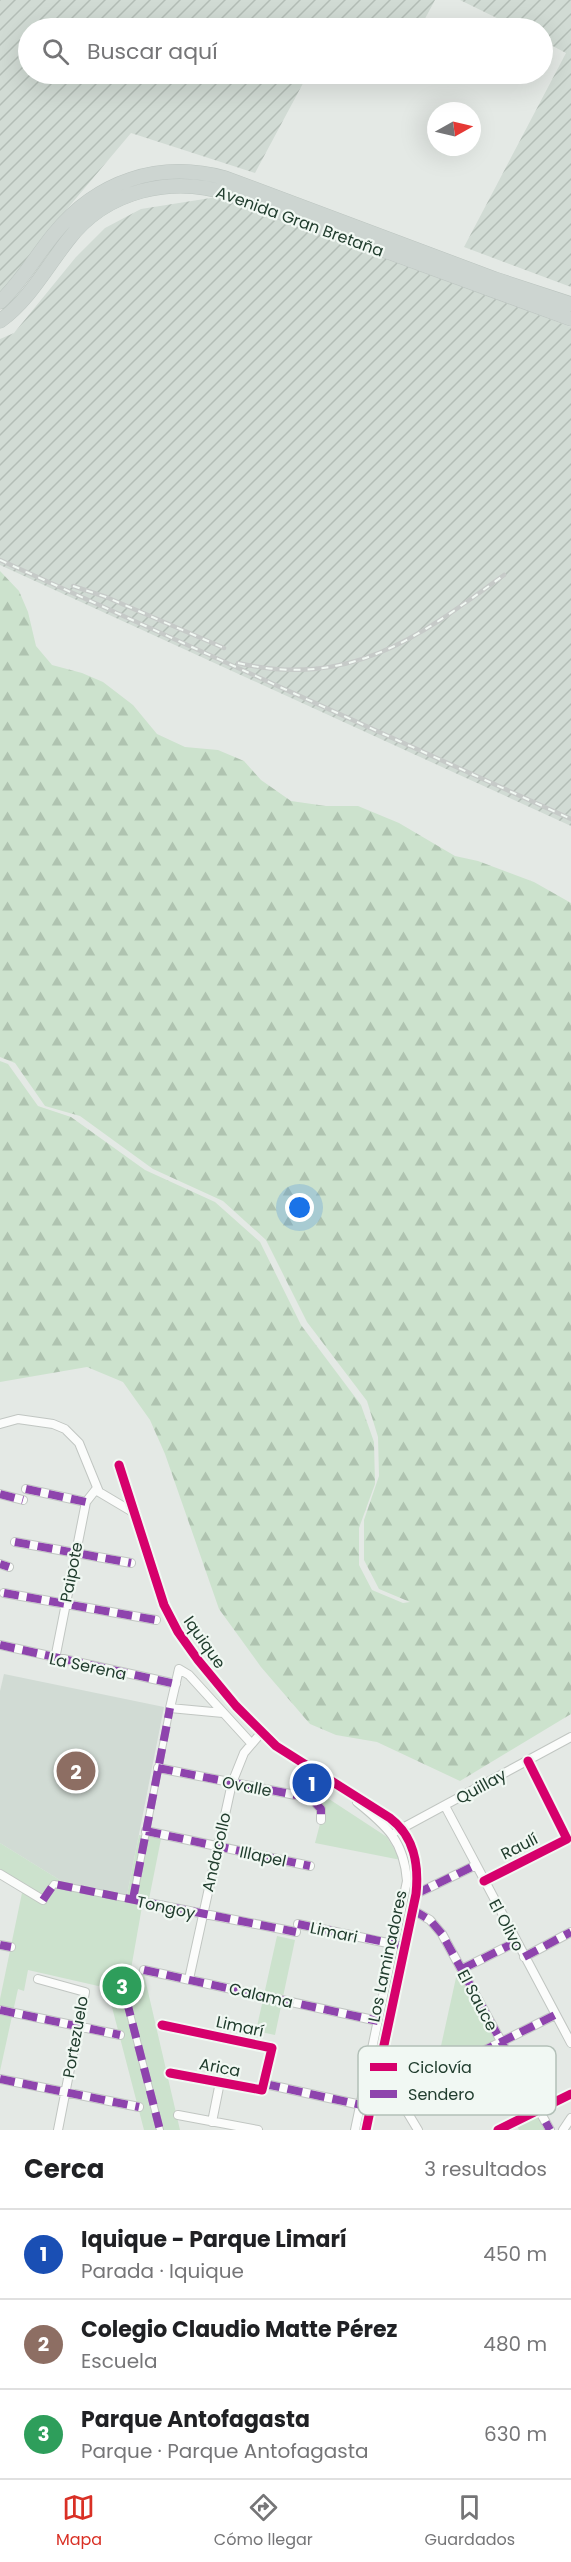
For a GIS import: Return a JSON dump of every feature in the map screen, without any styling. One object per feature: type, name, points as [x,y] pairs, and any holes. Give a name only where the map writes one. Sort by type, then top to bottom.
[{"type":"main road","name":"Avenida Gran Bretaña","points":[[0,302],[59,228],[87,201],[131,178],[179,170],[225,178],[495,279],[571,304]]},
{"type":"main road","name":"Avenida Gran Bretaña","points":[[0,321],[28,294],[75,231],[99,210],[134,193],[183,186],[210,188],[230,194],[571,319]]},
{"type":"street","points":[[0,1424],[18,1419],[53,1424],[65,1429],[79,1443],[101,1495],[127,1507],[138,1517]]},
{"type":"street","name":"Iquique","points":[[120,1465],[138,1517],[158,1590],[178,1632],[220,1689],[261,1733],[286,1753],[338,1787]]},
{"type":"street","name":"Paipote","points":[[54,1659],[86,1502],[97,1488]]},
{"type":"street","points":[[26,1489],[86,1502]]},
{"type":"street","points":[[0,1494],[23,1500]]},
{"type":"street","points":[[15,1542],[131,1563]]},
{"type":"street","points":[[4,1593],[156,1620]]},
{"type":"street","name":"La Serena","points":[[0,1645],[54,1659],[176,1684]]},
{"type":"street","points":[[133,1899],[179,1669],[184,1671],[251,1743]]},
{"type":"street","points":[[170,1708],[223,1713]]},
{"type":"street","name":"Andacollo","points":[[189,1979],[232,1783],[240,1759],[261,1733]]},
{"type":"street","name":"Quillay","points":[[392,1834],[571,1737]]},
{"type":"street","name":"Raulí","points":[[484,1881],[567,1839],[528,1761]]},
{"type":"street","name":"Ovalle","points":[[158,1768],[311,1798],[321,1809],[321,1820]]},
{"type":"street","name":"Los Laminadores","points":[[338,1787],[385,1814],[402,1828],[415,1858],[416,1894],[383,2046]]},
{"type":"street","name":"Los Laminadores","points":[[338,1787],[392,1834],[402,1852],[407,1881],[373,2046]]},
{"type":"street","name":"El Olivo","points":[[445,1806],[571,2043]]},
{"type":"street","name":"Illapel","points":[[146,1831],[310,1866]]},
{"type":"street","points":[[416,1894],[476,1865]]},
{"type":"street","points":[[0,1874],[43,1900]]},
{"type":"street","name":"Tongoy","points":[[43,1900],[54,1884],[202,1914],[297,1928]]},
{"type":"street","name":"El Sauce","points":[[413,1910],[434,1924],[462,1969],[504,2046]]},
{"type":"street","name":"Limari","points":[[297,1928],[404,1946]]},
{"type":"street","points":[[524,1957],[571,1932]]},
{"type":"street","points":[[462,1969],[516,1942]]},
{"type":"street","points":[[0,1945],[11,1947]]},
{"type":"street","name":"Calama","points":[[144,1970],[378,2021]]},
{"type":"street","name":"Portezuelo","points":[[38,1978],[85,1990],[57,2130]]},
{"type":"street","points":[[121,1979],[160,2130]]},
{"type":"street","points":[[0,2010],[120,2035]]},
{"type":"street","points":[[491,2046],[555,2015]]},
{"type":"street","name":"Limarí","points":[[162,2025],[272,2048],[264,2086]]},
{"type":"street","name":"Arica","points":[[170,2073],[261,2090],[264,2086],[358,2104]]},
{"type":"street","points":[[0,2079],[139,2107]]},
{"type":"street","points":[[212,2122],[220,2082]]},
{"type":"street","points":[[556,2101],[571,2094]]},
{"type":"street","points":[[178,2115],[258,2130]]},
{"type":"street","name":"Los Laminadores","points":[[356,2130],[359,2115]]},
{"type":"street","name":"Los Laminadores","points":[[366,2130],[369,2115]]},
{"type":"street","points":[[410,2115],[418,2130]]},
{"type":"street","points":[[498,2130],[527,2115]]},
{"type":"street","name":"El Sauce","points":[[542,2115],[550,2130]]},
{"type":"street","points":[[563,2130],[571,2118]]},
{"type":"shaded area","points":[[0,0],[435,0],[425,18],[18,18],[18,84],[303,84],[255,173],[131,133],[51,228],[0,295]]},
{"type":"shaded area","points":[[460,0],[571,0],[571,287],[464,247],[550,84],[553,84],[553,78],[566,53],[553,46],[553,18],[497,18]]},
{"type":"shaded area","points":[[217,197],[571,327],[571,826],[0,565],[0,339],[14,333],[76,257],[105,228],[141,209]]},
{"type":"shaded area","points":[[4,1674],[164,1707],[127,1895],[63,1882],[0,1843],[0,1691]]},
{"type":"green space","points":[[0,571],[19,591],[28,612],[36,646],[52,665],[82,673],[103,682],[133,705],[157,734],[185,747],[218,750],[244,761],[261,780],[291,801],[326,806],[358,806],[399,823],[455,856],[478,861],[534,882],[571,903],[571,1714],[460,1781],[377,1742],[336,1735],[310,1724],[261,1667],[219,1609],[165,1454],[150,1420],[123,1382],[87,1367],[0,1382],[0,1061],[8,1064],[38,1106],[71,1117],[145,1170],[215,1202],[260,1242],[301,1325],[361,1405],[374,1442],[375,1484],[359,1528],[359,1565],[372,1590],[403,1603],[410,1602],[379,1589],[364,1560],[364,1520],[379,1476],[378,1437],[367,1401],[307,1322],[266,1240],[223,1201],[153,1169],[80,1116],[45,1106],[15,1063],[0,1057]]},
{"type":"green space","points":[[300,1780],[387,1837],[401,1860],[315,1843],[321,1820],[317,1803],[296,1800]]},
{"type":"green space","points":[[139,1835],[161,1839],[149,1899],[127,1895]]},
{"type":"green space","points":[[0,1843],[63,1882],[143,1901],[131,1969],[143,1970],[180,2130],[144,2130],[107,1988],[28,1970],[24,1991],[18,1989],[0,2071],[0,1999],[23,1888],[0,1874]]},
{"type":"green space","points":[[277,1936],[295,1940],[275,2035],[256,2031]]},
{"type":"green space","points":[[459,1964],[503,2046],[441,2046]]},
{"type":"green space","points":[[511,2115],[540,2115],[548,2130],[519,2130]]},
{"type":"railway","points":[[0,560],[571,819]]},
{"type":"railway","points":[[238,663],[278,669],[315,669],[349,663],[381,652],[412,637],[442,619],[504,575]]},
{"type":"railway","points":[[73,586],[106,597],[224,648]]},
{"type":"marked path","points":[[26,1489],[86,1502]]},
{"type":"marked path","points":[[0,1494],[23,1500]]},
{"type":"marked path","points":[[15,1542],[131,1563]]},
{"type":"marked path","points":[[0,1564],[9,1567]]},
{"type":"marked path","points":[[4,1593],[156,1620]]},
{"type":"marked path","points":[[0,1645],[176,1684]]},
{"type":"marked path","points":[[133,1899],[170,1708]]},
{"type":"marked path","points":[[158,1768],[311,1798],[321,1809],[321,1820]]},
{"type":"marked path","points":[[146,1831],[310,1866]]},
{"type":"marked path","points":[[416,1894],[476,1865]]},
{"type":"marked path","points":[[43,1900],[54,1884],[296,1932]]},
{"type":"marked path","points":[[413,1910],[430,1920],[442,1934],[504,2046]]},
{"type":"marked path","points":[[298,1924],[404,1946]]},
{"type":"marked path","points":[[524,1957],[571,1932]]},
{"type":"marked path","points":[[462,1969],[516,1942]]},
{"type":"marked path","points":[[0,1945],[11,1947]]},
{"type":"marked path","points":[[144,1970],[378,2021]]},
{"type":"marked path","points":[[121,1979],[160,2130]]},
{"type":"marked path","points":[[0,2010],[120,2035]]},
{"type":"marked path","points":[[493,2046],[555,2015]]},
{"type":"marked path","points":[[0,2079],[139,2107]]},
{"type":"marked path","points":[[265,2084],[358,2104]]},
{"type":"marked path","points":[[542,2115],[550,2130]]},
{"type":"cycle path","points":[[119,1465],[164,1605],[178,1632],[198,1660],[236,1706],[276,1746],[390,1818],[410,1843],[416,1862],[416,1894],[384,2046]]},
{"type":"cycle path","points":[[484,1881],[567,1839],[528,1761]]},
{"type":"cycle path","points":[[162,2025],[272,2048],[262,2090],[170,2073]]},
{"type":"cycle path","points":[[556,2101],[571,2094]]},
{"type":"cycle path","points":[[366,2130],[369,2115]]},
{"type":"cycle path","points":[[498,2130],[528,2115]]},
{"type":"place","name":"Colegio Claudio Matte Pérez","points":[[76,1771]]},
{"type":"place","name":"Iquique - Parque Limarí","points":[[312,1783]]},
{"type":"place","name":"Parque Antofagasta","points":[[122,1986]]}]
